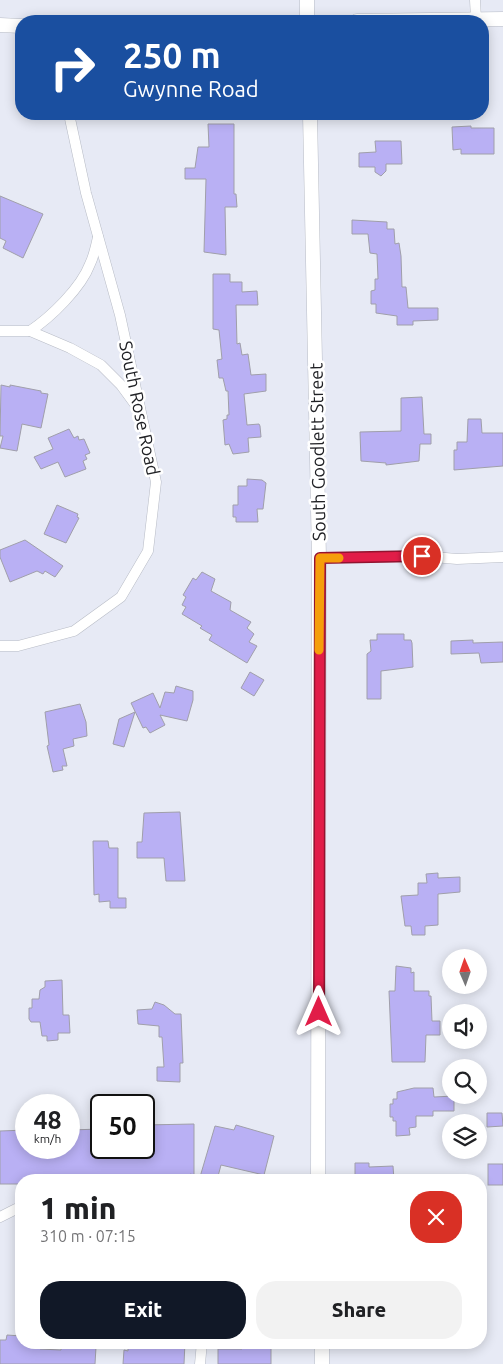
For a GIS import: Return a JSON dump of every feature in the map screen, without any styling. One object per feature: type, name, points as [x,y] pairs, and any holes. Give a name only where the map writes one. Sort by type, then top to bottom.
[{"type":"main road","points":[[307,0],[307,15]]},
{"type":"main road","points":[[489,19],[503,19]]},
{"type":"main road","points":[[0,25],[15,26]]},
{"type":"main road","name":"South Goodlett Street","points":[[310,120],[320,558],[318,1174]]},
{"type":"main road","points":[[322,1349],[322,1364]]},
{"type":"street","points":[[475,0],[476,15]]},
{"type":"street","name":"South Rose Road","points":[[0,646],[18,646],[74,630],[121,596],[148,551],[156,482],[143,414],[120,315],[86,193],[70,120]]},
{"type":"street","points":[[30,331],[50,317],[90,266],[98,237]]},
{"type":"street","points":[[0,331],[30,331],[70,348],[101,365],[121,384],[143,414]]},
{"type":"street","points":[[320,558],[422,556],[457,559],[503,557]]},
{"type":"street","points":[[0,1217],[15,1210]]},
{"type":"street","points":[[200,1364],[201,1349]]},
{"type":"building","points":[[208,124],[234,124],[234,194],[236,194],[237,207],[225,207],[226,255],[204,252],[206,179],[185,179],[185,168],[195,168],[198,147],[209,147]]},
{"type":"building","points":[[471,126],[471,128],[494,128],[494,154],[461,154],[461,149],[453,150],[452,127]]},
{"type":"building","points":[[375,141],[401,141],[402,164],[386,164],[386,171],[381,176],[375,172],[375,167],[359,167],[359,153],[376,152]]},
{"type":"building","points":[[0,196],[43,214],[23,258],[3,248],[6,241],[0,238]]},
{"type":"building","points":[[352,220],[387,222],[387,229],[394,229],[395,244],[399,243],[402,287],[406,287],[408,308],[438,308],[438,320],[413,321],[413,325],[397,325],[397,316],[376,313],[376,304],[371,304],[371,291],[375,290],[375,279],[378,279],[377,254],[370,253],[368,234],[352,234]]},
{"type":"building","points":[[213,274],[230,274],[230,282],[242,282],[242,292],[257,291],[258,305],[236,305],[237,344],[240,343],[242,355],[248,354],[251,375],[266,374],[266,391],[244,394],[247,425],[259,424],[261,437],[248,438],[249,452],[233,454],[229,444],[225,445],[223,420],[227,419],[227,415],[229,415],[228,391],[226,391],[223,378],[219,378],[217,360],[222,359],[219,330],[213,329]]},
{"type":"building","points":[[1,385],[10,387],[10,385],[48,394],[41,428],[22,424],[17,451],[0,448],[3,436],[0,436]]},
{"type":"building","points":[[422,397],[424,434],[431,434],[431,444],[420,444],[419,461],[386,465],[386,463],[361,461],[360,432],[401,431],[401,398]]},
{"type":"building","points":[[468,419],[481,419],[482,433],[503,433],[503,466],[454,470],[454,450],[457,450],[457,442],[467,442]]},
{"type":"building","points":[[69,429],[74,438],[78,436],[79,440],[84,439],[90,453],[85,455],[87,459],[83,461],[86,469],[65,477],[58,462],[41,469],[34,457],[53,449],[48,438]]},
{"type":"building","points":[[247,479],[262,480],[266,483],[263,509],[257,509],[258,522],[236,522],[236,517],[233,517],[233,505],[238,505],[238,486],[247,486]]},
{"type":"building","points":[[57,505],[78,514],[77,517],[79,518],[66,543],[44,534]]},
{"type":"building","points":[[25,540],[63,566],[55,577],[45,571],[43,574],[37,571],[10,582],[0,557],[0,550]]},
{"type":"building","points":[[202,572],[215,579],[211,591],[231,602],[230,610],[251,622],[247,628],[254,634],[249,642],[257,646],[247,663],[209,640],[212,635],[200,628],[202,626],[182,614],[186,607],[182,605],[186,597],[183,595],[193,578],[196,580]]},
{"type":"building","points":[[377,634],[404,634],[404,640],[411,640],[413,667],[381,671],[381,699],[367,699],[367,654],[371,651],[370,640],[377,640]]},
{"type":"building","points":[[473,640],[473,643],[503,642],[503,662],[481,663],[479,653],[451,654],[451,641]]},
{"type":"building","points":[[250,672],[264,680],[254,696],[241,688]]},
{"type":"building","points":[[176,686],[193,691],[193,700],[187,721],[160,715],[165,725],[150,733],[146,727],[143,728],[131,703],[153,693],[160,708],[165,692],[174,693]]},
{"type":"building","points":[[80,704],[86,722],[87,736],[73,739],[74,746],[63,749],[67,766],[62,766],[63,770],[53,772],[47,746],[49,745],[45,712]]},
{"type":"building","points":[[135,712],[124,747],[113,744],[119,719]]},
{"type":"building","points":[[180,812],[185,881],[166,881],[164,858],[137,858],[137,842],[142,842],[144,813]]},
{"type":"building","points":[[93,841],[108,841],[109,848],[118,848],[118,898],[126,898],[126,908],[110,908],[110,901],[99,902],[99,894],[94,895]]},
{"type":"building","points":[[438,873],[438,878],[460,877],[460,892],[438,894],[438,925],[425,926],[425,935],[412,935],[411,926],[405,926],[401,896],[418,895],[418,883],[427,883],[426,874]]},
{"type":"building","points":[[396,966],[411,968],[411,973],[414,972],[414,991],[429,991],[432,1021],[440,1021],[440,1035],[426,1035],[425,1062],[392,1062],[389,991],[395,991]]},
{"type":"building","points":[[62,980],[63,1015],[69,1015],[70,1033],[58,1033],[58,1040],[47,1041],[47,1036],[42,1036],[40,1022],[31,1022],[29,1019],[29,1008],[32,1008],[32,999],[39,999],[40,990],[45,987],[45,981]]},
{"type":"building","points":[[155,1002],[164,1005],[175,1014],[181,1014],[183,1063],[180,1063],[180,1082],[157,1081],[157,1067],[164,1067],[162,1037],[159,1037],[159,1026],[138,1024],[137,1010],[152,1009]]},
{"type":"building","points":[[414,1088],[433,1088],[434,1097],[442,1097],[442,1104],[454,1104],[454,1111],[433,1111],[433,1116],[416,1116],[416,1127],[409,1128],[410,1135],[396,1136],[396,1121],[393,1121],[393,1117],[390,1117],[390,1104],[393,1104],[393,1099],[397,1099],[397,1092]]},
{"type":"building","points":[[502,1113],[503,1126],[487,1127],[487,1114]]},
{"type":"building","points":[[194,1124],[194,1174],[15,1174],[15,1184],[0,1184],[0,1131],[15,1130],[15,1159],[80,1159],[80,1130],[90,1129],[90,1159],[155,1159],[155,1125]]},
{"type":"building","points":[[236,1125],[274,1136],[264,1174],[221,1165],[219,1174],[201,1174],[215,1126],[234,1130]]},
{"type":"building","points":[[355,1163],[369,1163],[369,1167],[393,1166],[394,1174],[355,1174]]},
{"type":"building","points":[[488,1164],[503,1164],[503,1185],[488,1185]]},
{"type":"building","points":[[7,1335],[15,1336],[15,1349],[96,1349],[95,1364],[0,1364],[0,1340],[6,1340]]},
{"type":"building","points":[[128,1349],[185,1349],[184,1364],[123,1364],[124,1350],[128,1351]]},
{"type":"building","points":[[218,1349],[271,1349],[271,1364],[218,1364]]},
{"type":"slow traffic","points":[[319,650],[320,558],[339,558]]},
{"type":"route","points":[[319,1012],[320,558],[422,556]]}]
